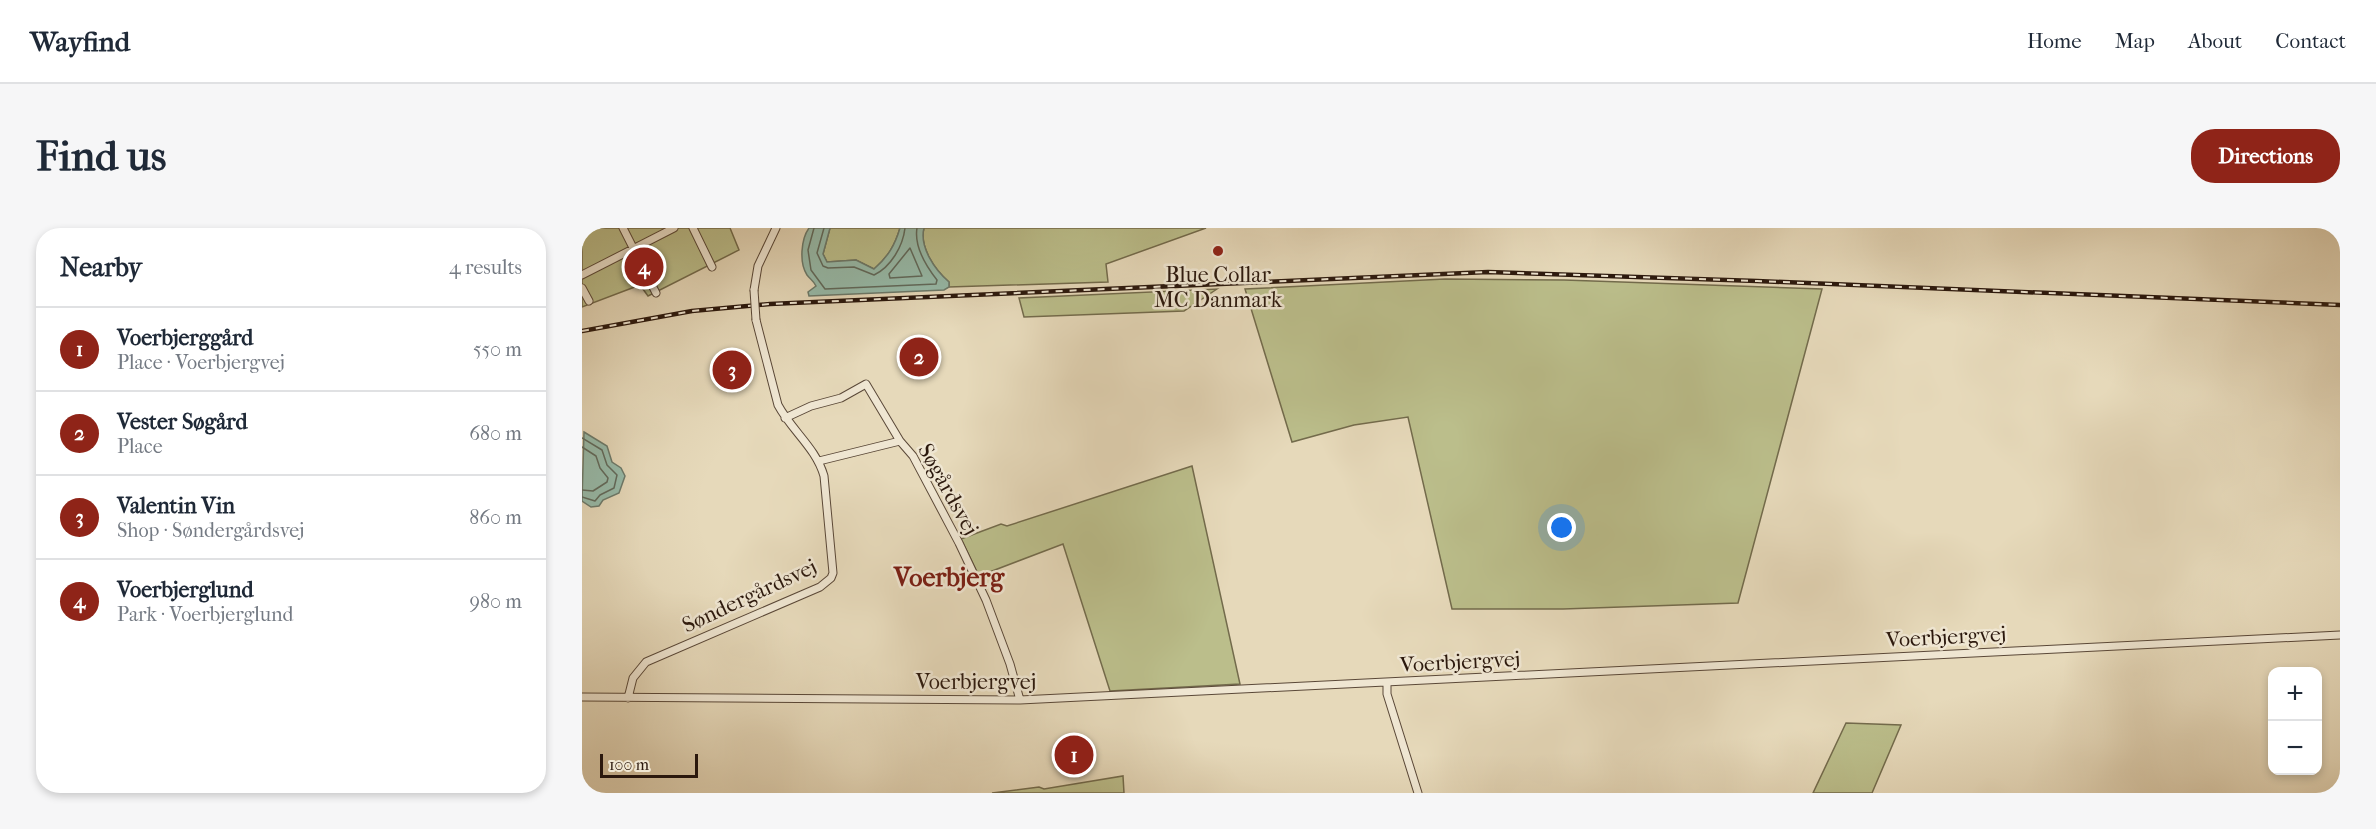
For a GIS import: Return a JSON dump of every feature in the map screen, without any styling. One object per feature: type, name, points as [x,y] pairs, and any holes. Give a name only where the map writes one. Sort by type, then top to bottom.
[{"type":"street","points":[[623,228],[656,293]]},
{"type":"street","points":[[582,275],[674,228]]},
{"type":"street","points":[[693,228],[712,267]]},
{"type":"street","name":"Søndergårdsvej","points":[[628,698],[630,683],[646,662],[820,587],[831,578],[834,565],[824,476],[819,461],[785,418],[773,386],[756,320],[754,290],[758,266],[777,228]]},
{"type":"street","points":[[582,288],[589,301]]},
{"type":"street","name":"Søgårdsvej","points":[[785,418],[811,406],[841,398],[866,384],[900,441],[913,456],[986,600],[1010,664],[1020,700]]},
{"type":"street","points":[[819,461],[900,441]]},
{"type":"street","name":"Voerbjergvej","points":[[582,697],[1020,700],[2340,635]]},
{"type":"street","points":[[1387,683],[1387,694],[1418,793]]},
{"type":"green space","points":[[582,228],[730,228],[739,250],[648,296],[640,285],[582,307]]},
{"type":"green space","points":[[830,228],[900,228],[890,250],[874,269],[856,260],[827,262],[823,254]]},
{"type":"green space","points":[[924,228],[1206,228],[1106,264],[1108,282],[949,287],[949,282],[929,258],[924,243]]},
{"type":"green space","points":[[1445,279],[1564,280],[1822,289],[1738,603],[1563,609],[1452,609],[1408,417],[1354,425],[1292,442],[1245,289]]},
{"type":"green space","points":[[1217,289],[1184,311],[1024,317],[1019,298]]},
{"type":"green space","points":[[1192,466],[1240,684],[1110,691],[1063,544],[979,576],[961,539],[1001,524],[1007,526]]},
{"type":"green space","points":[[1846,723],[1901,725],[1872,793],[1813,793]]},
{"type":"green space","points":[[1123,776],[1124,793],[992,793],[1039,787],[1044,789]]},
{"type":"water","points":[[809,228],[830,228],[823,254],[827,262],[856,260],[874,269],[890,250],[900,228],[924,228],[924,243],[929,258],[949,282],[949,287],[944,290],[809,296],[808,292],[816,286],[804,270],[802,251],[804,238]]},
{"type":"water","points":[[584,432],[607,446],[612,462],[621,468],[625,476],[619,493],[603,500],[599,506],[591,507],[582,501]]},
{"type":"railway","points":[[582,331],[692,311],[770,304],[1488,272],[2340,305]]},
{"type":"place","name":"Blue Collar MC Danmark","points":[[1218,251]]},
{"type":"place","name":"Voerbjerglund","points":[[644,267]]},
{"type":"place","name":"Vester Søgård","points":[[919,357]]},
{"type":"place","name":"Valentin Vin","points":[[732,370]]},
{"type":"place","name":"Voerbjerggård","points":[[1074,755]]},
{"type":"district","name":"Voerbjerg","points":[[949,577]]}]
